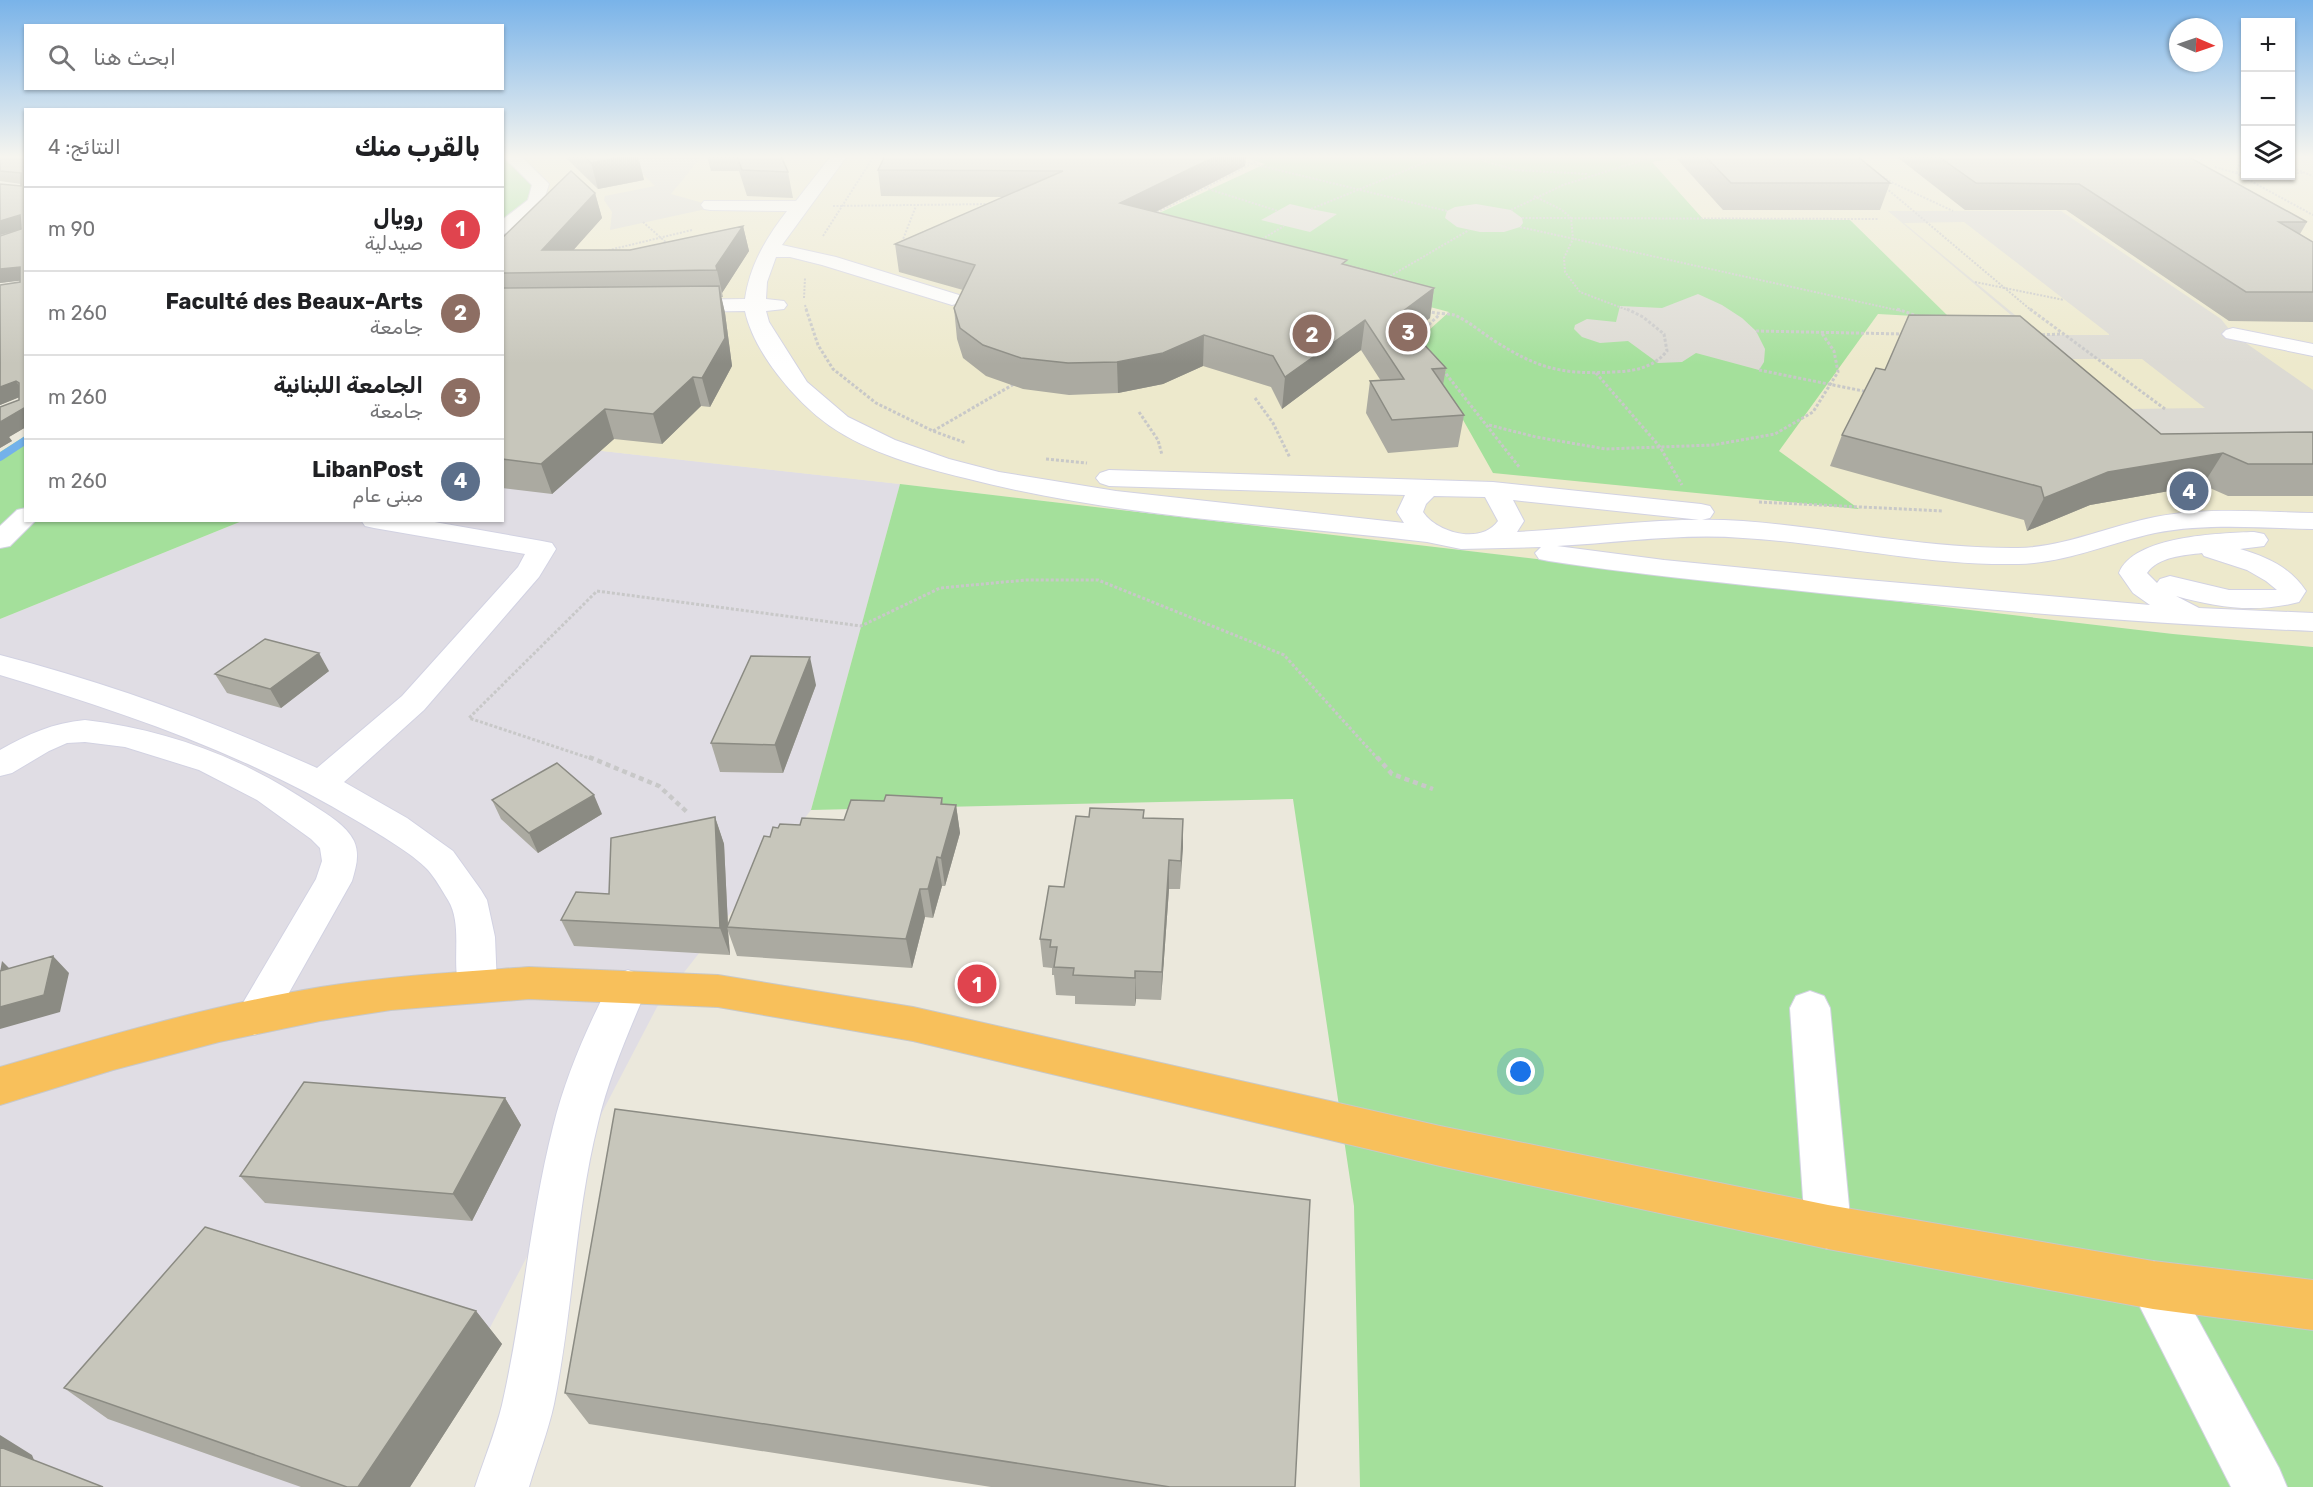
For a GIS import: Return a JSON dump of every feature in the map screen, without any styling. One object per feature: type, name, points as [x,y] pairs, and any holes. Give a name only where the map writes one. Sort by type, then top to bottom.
[{"type":"highway","points":[[0,1086],[113,1052],[330,1002],[391,994],[529,983],[718,991],[913,1024],[1429,1143],[1828,1227],[2153,1285],[2313,1305]]},
{"type":"street","points":[[802,225],[782,277],[782,320],[793,348],[806,366],[822,383],[851,405],[877,420],[941,448],[1002,464],[1086,477],[1492,490],[1942,537],[2037,537],[2145,511],[2233,506],[2313,506]]},
{"type":"street","points":[[790,253],[829,261],[952,299]]},
{"type":"street","points":[[790,253],[758,284],[755,305],[760,326],[785,371],[805,394],[853,428],[894,448],[933,462],[1022,484],[1159,505],[1431,534],[1446,539],[1482,541],[1711,528],[1769,531],[1958,552],[2017,556],[2067,550],[2156,525],[2189,521],[2313,521]]},
{"type":"street","points":[[662,306],[755,305],[782,320]]},
{"type":"street","points":[[2233,334],[2313,350]]},
{"type":"street","points":[[1428,488],[1414,501],[1410,512],[1416,524],[1431,534]]},
{"type":"street","points":[[1482,541],[1503,533],[1511,521],[1506,508],[1492,490]]},
{"type":"street","points":[[2233,506],[2313,530]]},
{"type":"street","points":[[0,540],[24,518]]},
{"type":"street","points":[[321,784],[413,703],[529,571],[542,549],[386,522]]},
{"type":"street","points":[[2200,619],[2146,590],[2133,573],[2137,565],[2146,559],[2187,547],[2249,540],[2313,540]]},
{"type":"street","points":[[1482,541],[1581,558],[2002,602],[2200,619],[2313,622]]},
{"type":"street","points":[[2170,585],[2195,593],[2237,599],[2282,598],[2289,596],[2292,591],[2280,576],[2256,563],[2214,550],[2187,547]]},
{"type":"street","points":[[0,665],[94,693],[165,718],[265,758],[321,784],[394,827],[440,860],[468,900],[476,938],[477,986]]},
{"type":"street","points":[[0,765],[37,743],[62,733],[86,731],[128,736],[211,762],[269,792],[324,830],[337,843],[340,861],[334,881],[254,1018]]},
{"type":"street","points":[[502,1487],[527,1407],[546,1306],[558,1209],[576,1125],[596,1059],[628,986]]},
{"type":"street","points":[[1810,1008],[1828,1227]]},
{"type":"street","points":[[2153,1285],[2260,1487]]},
{"type":"path","points":[[647,225],[676,250]]},
{"type":"path","points":[[821,225],[790,253],[818,345],[833,369],[876,403],[933,431],[967,443]]},
{"type":"path","points":[[902,242],[908,225]]},
{"type":"path","points":[[1418,309],[1440,315],[1453,315],[1526,358],[1555,371],[1596,374],[1629,371],[1658,363],[1667,351],[1664,334],[1643,317],[1580,292],[1565,272],[1564,258],[1573,239],[1572,225]]},
{"type":"path","points":[[1930,225],[2024,305],[2165,409]]},
{"type":"path","points":[[1254,244],[1284,226]]},
{"type":"path","points":[[1520,226],[1886,306],[1920,317]]},
{"type":"path","points":[[603,252],[692,230]]},
{"type":"path","points":[[1382,281],[1469,230]]},
{"type":"path","points":[[1975,282],[2064,300]]},
{"type":"path","points":[[1423,346],[1416,337],[1440,315]]},
{"type":"path","points":[[1756,331],[1913,335]]},
{"type":"path","points":[[1489,425],[1536,437],[1606,449],[1713,445],[1775,434],[1812,412],[1838,372],[1834,351],[1821,332]]},
{"type":"path","points":[[2028,335],[2064,334]]},
{"type":"path","points":[[1438,363],[1521,468]]},
{"type":"path","points":[[1759,370],[1875,394]]},
{"type":"path","points":[[1596,374],[1660,447],[1684,488]]},
{"type":"path","points":[[933,431],[1013,384]]},
{"type":"path","points":[[1255,398],[1273,423],[1290,460]]},
{"type":"path","points":[[1139,412],[1158,440],[1163,458]]},
{"type":"path","points":[[1041,459],[1097,464]]},
{"type":"path","points":[[1748,501],[1943,511]]},
{"type":"path","points":[[688,813],[659,786],[586,756],[469,718],[597,591],[861,626],[940,588],[1026,580],[1098,580],[1284,656],[1392,774],[1433,789]]},
{"type":"shaded area","points":[[504,225],[2313,225],[2313,647],[2173,634],[900,484],[504,440]]},
{"type":"shaded area","points":[[611,225],[631,225],[610,230]]},
{"type":"shaded area","points":[[1283,225],[1320,225],[1310,232]]},
{"type":"shaded area","points":[[1455,225],[1521,225],[1504,232],[1480,232]]},
{"type":"shaded area","points":[[1905,225],[2039,335],[2109,335],[1968,225],[2082,225],[2221,319],[2233,334],[2313,390],[2313,464],[2194,461],[2005,343],[1974,315],[2011,315]],"holes":[[[2070,359],[2142,359],[2205,408],[2128,409]]]},
{"type":"shaded area","points":[[1698,294],[1722,305],[1742,318],[1756,331],[1765,349],[1764,362],[1759,370],[1696,353],[1682,362],[1658,363],[1628,341],[1600,343],[1582,337],[1574,329],[1575,325],[1587,319],[1616,322],[1620,306],[1662,308]]},
{"type":"shaded area","points":[[504,440],[900,484],[811,810],[657,1007],[407,1487],[0,1487],[0,619],[240,522],[504,522]]},
{"type":"green space","points":[[1856,225],[1950,318],[1878,314],[1779,451],[1859,509],[1493,473],[1418,340],[1449,312],[1129,227]]},
{"type":"green space","points":[[24,437],[24,522],[240,522],[0,619],[0,452]]},
{"type":"green space","points":[[900,484],[2173,634],[2313,647],[2313,1487],[1360,1487],[1354,1206],[1293,799],[811,810]]},
{"type":"building","points":[[21,225],[24,225],[24,408],[0,422],[0,407],[19,400],[19,383],[16,381],[0,387],[0,285],[20,282],[20,267],[0,269],[0,236],[21,229]]},
{"type":"building","points":[[515,225],[565,225],[542,250],[630,250],[743,226],[716,266],[717,270],[504,273],[504,236]]},
{"type":"building","points":[[938,225],[1209,225],[1347,260],[1342,264],[1434,288],[1402,312],[1419,339],[1446,368],[1432,369],[1464,415],[1392,420],[1370,381],[1404,379],[1365,320],[1285,377],[1273,356],[1204,335],[1163,353],[1117,362],[1068,363],[1021,358],[983,345],[960,328],[954,308],[975,265],[895,244]]},
{"type":"building","points":[[2143,225],[2285,225],[2313,242],[2313,292],[2246,292]]},
{"type":"building","points":[[719,286],[725,338],[702,378],[693,377],[653,414],[605,409],[541,464],[504,459],[504,288]]},
{"type":"building","points":[[1909,315],[2020,316],[2161,434],[2313,432],[2313,464],[2248,464],[2223,453],[2108,472],[2044,498],[2041,487],[1842,435],[1876,368],[1885,370]]},
{"type":"building","points":[[265,639],[319,653],[270,689],[215,674]]},
{"type":"building","points":[[751,656],[810,657],[775,745],[711,743]]},
{"type":"building","points":[[557,763],[594,795],[529,833],[492,800]]},
{"type":"building","points":[[886,795],[942,798],[941,804],[956,805],[941,858],[937,857],[928,889],[920,889],[906,939],[727,927],[764,836],[770,837],[773,827],[778,828],[780,824],[800,825],[802,818],[844,820],[851,800],[884,801]]},
{"type":"building","points":[[1090,808],[1144,810],[1143,818],[1183,819],[1181,861],[1169,860],[1162,972],[1135,971],[1135,978],[1073,975],[1074,968],[1054,967],[1057,947],[1050,947],[1051,940],[1040,939],[1049,886],[1064,887],[1076,816],[1089,817]]},
{"type":"building","points":[[715,817],[720,928],[561,920],[576,892],[609,894],[611,838]]},
{"type":"building","points":[[53,956],[44,995],[0,1007],[0,971]]},
{"type":"building","points":[[304,1082],[505,1098],[453,1194],[240,1176]]},
{"type":"building","points":[[615,1109],[1310,1200],[1295,1487],[1170,1487],[565,1393]]},
{"type":"building","points":[[205,1227],[476,1311],[358,1487],[347,1487],[64,1388]]},
{"type":"building","points":[[0,1447],[103,1487],[0,1487]]},
{"type":"waterway","points":[[0,457],[24,441]]},
{"type":"place","name":"الجامعة اللبنانية","points":[[1408,332]]},
{"type":"place","name":"Faculté des Beaux-Arts","points":[[1312,334]]},
{"type":"place","name":"LibanPost","points":[[2189,491]]},
{"type":"place","name":"رويال","points":[[977,984]]}]
